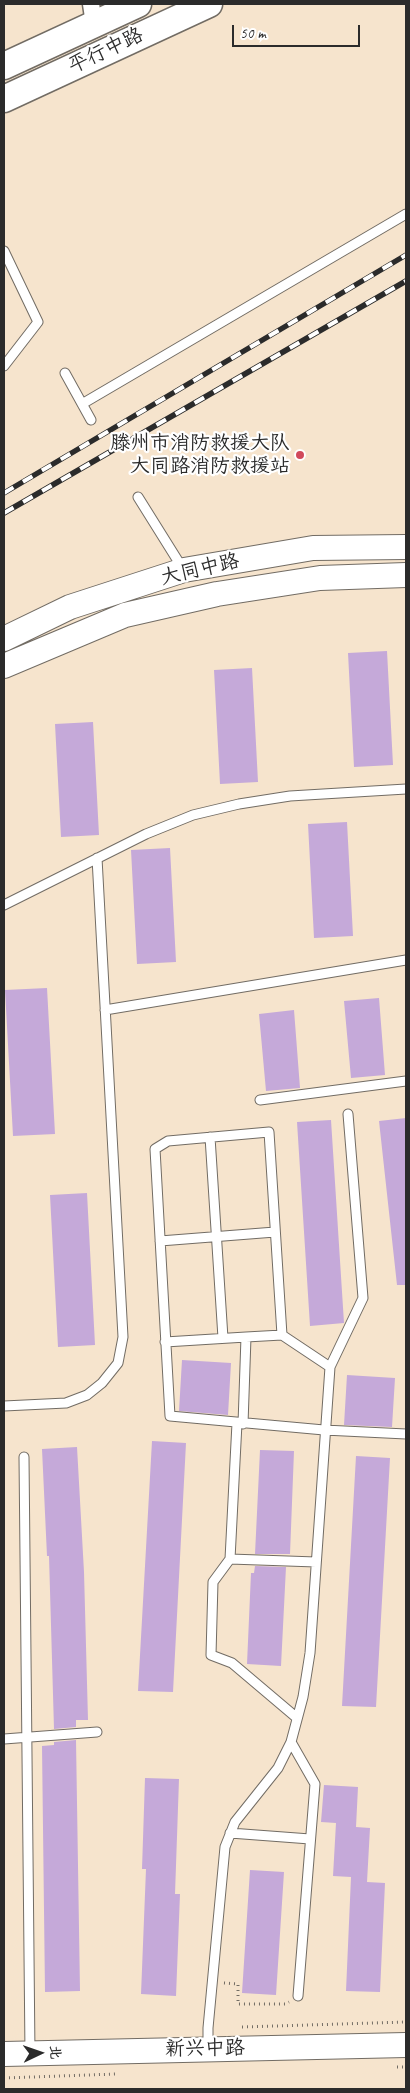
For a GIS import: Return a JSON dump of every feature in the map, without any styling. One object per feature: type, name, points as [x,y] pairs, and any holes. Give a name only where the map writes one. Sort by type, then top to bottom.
[{"type":"main road","name":"平行中路","points":[[4,66],[93,14],[138,4]]},
{"type":"main road","name":"平行中路","points":[[4,99],[208,4]]},
{"type":"main road","name":"大同中路","points":[[4,639],[70,607],[184,570],[313,548],[406,547]]},
{"type":"main road","name":"大同中路","points":[[4,666],[125,615],[199,598],[320,578],[406,575]]},
{"type":"main road","name":"新兴中路","points":[[4,2054],[406,2045]]},
{"type":"lane","points":[[82,404],[406,214]]},
{"type":"lane","points":[[4,251],[38,322],[4,366]]},
{"type":"lane","points":[[65,373],[91,420]]},
{"type":"lane","points":[[138,497],[184,570]]},
{"type":"lane","points":[[4,905],[97,858],[192,815],[239,804],[290,796],[406,789]]},
{"type":"lane","points":[[4,1406],[66,1403],[87,1395],[102,1383],[118,1363],[123,1337],[97,858]]},
{"type":"lane","points":[[105,1010],[406,960]]},
{"type":"lane","points":[[260,1100],[406,1080]]},
{"type":"lane","points":[[208,2049],[208,2028],[225,1847],[234,1822],[278,1768],[291,1742],[303,1697],[310,1653],[324,1430],[330,1367],[363,1298],[348,1114]]},
{"type":"lane","points":[[282,1335],[269,1132],[168,1141],[155,1149],[170,1416],[240,1424],[406,1434]]},
{"type":"lane","points":[[210,1137],[218,1236],[223,1338]]},
{"type":"lane","points":[[160,1241],[275,1232]]},
{"type":"lane","points":[[165,1342],[282,1335],[330,1367]]},
{"type":"lane","points":[[246,1337],[230,1558],[213,1582],[211,1655],[232,1663],[297,1718]]},
{"type":"lane","points":[[24,1457],[30,2053]]},
{"type":"lane","points":[[230,1558],[316,1562]]},
{"type":"lane","points":[[4,1738],[97,1732]]},
{"type":"lane","points":[[291,1742],[315,1784],[298,1996]]},
{"type":"lane","points":[[230,1833],[310,1839]]},
{"type":"path","points":[[212,1982],[238,1984],[238,2004],[285,2004],[298,1996]]},
{"type":"building","points":[[387,651],[393,765],[354,767],[348,653]]},
{"type":"building","points":[[252,668],[258,782],[220,784],[214,670]]},
{"type":"building","points":[[93,722],[99,835],[61,837],[55,724]]},
{"type":"building","points":[[347,822],[353,936],[314,938],[308,824]]},
{"type":"building","points":[[170,848],[176,962],[137,964],[131,850]]},
{"type":"building","points":[[47,988],[55,1134],[13,1136],[5,990]]},
{"type":"building","points":[[379,998],[385,1075],[351,1078],[344,1001]]},
{"type":"building","points":[[294,1010],[300,1088],[266,1091],[259,1014]]},
{"type":"building","points":[[406,1118],[406,1285],[397,1285],[379,1121]]},
{"type":"building","points":[[331,1120],[344,1323],[310,1326],[297,1122]]},
{"type":"building","points":[[87,1193],[95,1345],[58,1347],[50,1195]]},
{"type":"building","points":[[182,1360],[231,1363],[228,1415],[179,1411]]},
{"type":"building","points":[[347,1375],[395,1378],[392,1427],[344,1425]]},
{"type":"building","points":[[152,1441],[186,1443],[173,1692],[138,1691]]},
{"type":"building","points":[[77,1447],[84,1572],[88,1720],[76,1720],[76,1727],[54,1729],[49,1556],[47,1556],[42,1449]]},
{"type":"building","points":[[260,1450],[294,1451],[290,1554],[255,1554]]},
{"type":"building","points":[[356,1456],[390,1458],[376,1707],[342,1706]]},
{"type":"building","points":[[255,1566],[286,1567],[281,1666],[247,1664],[251,1573],[254,1573]]},
{"type":"building","points":[[76,1740],[80,1991],[45,1992],[42,1746],[54,1745],[54,1742]]},
{"type":"building","points":[[145,1778],[179,1779],[175,1894],[180,1894],[176,1996],[141,1994],[146,1869],[142,1869]]},
{"type":"building","points":[[324,1785],[358,1787],[356,1827],[370,1828],[367,1882],[385,1883],[380,1992],[346,1991],[351,1877],[333,1876],[336,1823],[321,1822]]},
{"type":"building","points":[[250,1870],[284,1872],[276,1995],[242,1993]]},
{"type":"railway","points":[[4,493],[406,255]]},
{"type":"railway","points":[[4,513],[406,281]]},
{"type":"place","name":"滕州市消防救援大队 大同路消防救援站","points":[[300,455]]}]
